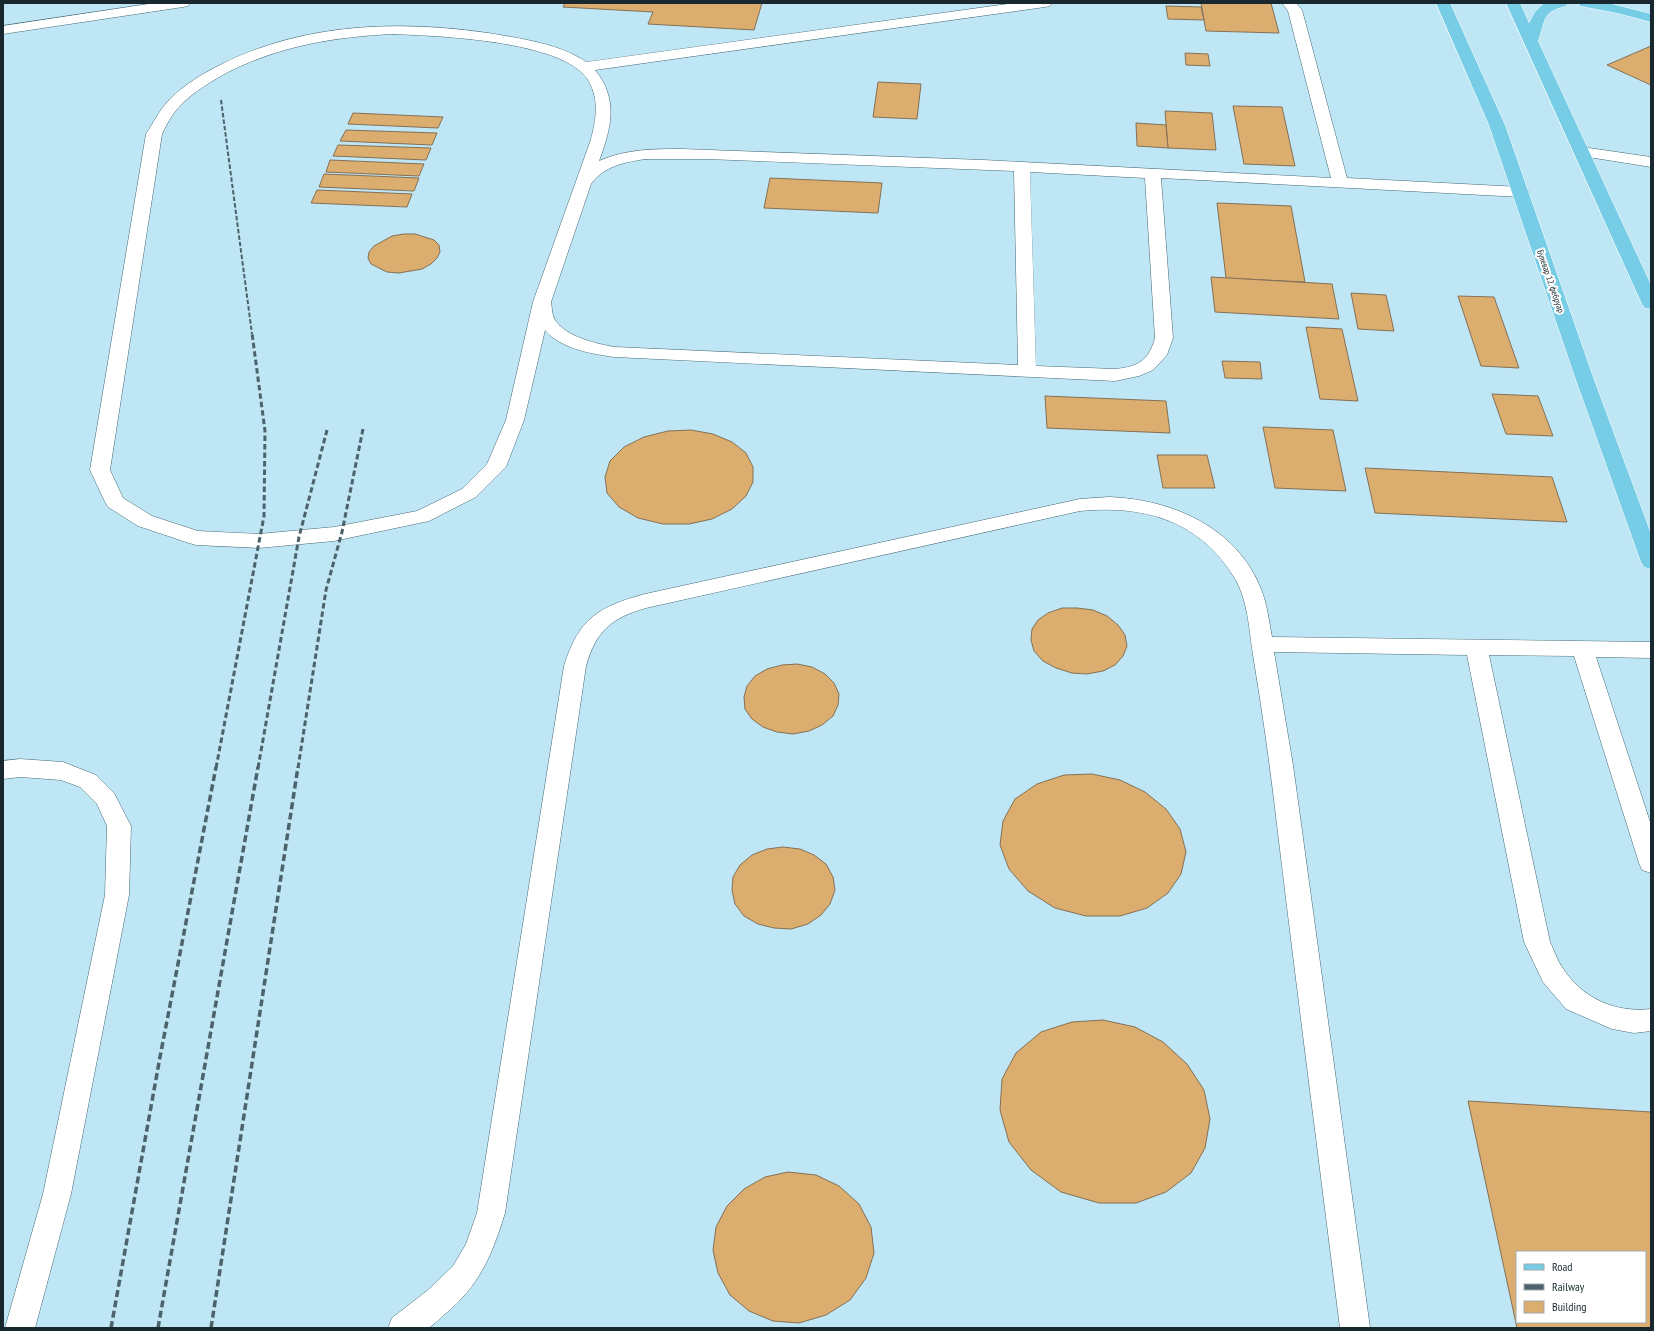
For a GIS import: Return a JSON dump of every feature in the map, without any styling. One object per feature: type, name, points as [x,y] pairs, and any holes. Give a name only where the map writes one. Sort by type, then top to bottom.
[{"type":"main road","name":"Булевар 12. фебруар","points":[[1443,3],[1497,125],[1584,377],[1651,562]]},
{"type":"main road","points":[[1513,3],[1648,290]]},
{"type":"main road","points":[[1531,40],[1538,17],[1542,11],[1548,6],[1561,3]]},
{"type":"main road","points":[[1585,3],[1651,17]]},
{"type":"main road","points":[[1620,3],[1651,17]]},
{"type":"lane","points":[[3,30],[183,3]]},
{"type":"lane","points":[[583,67],[1045,3]]},
{"type":"lane","points":[[1289,3],[1295,10],[1340,183]]},
{"type":"lane","points":[[424,30],[477,35],[526,44],[569,58],[583,67],[594,78],[604,106],[602,130],[583,182],[542,302],[515,420],[496,468],[469,494],[422,516],[334,534],[259,541],[196,538],[145,521],[115,502],[100,470],[154,134],[169,108],[191,88],[228,66],[274,48],[300,40],[359,32],[424,30]]},
{"type":"lane","points":[[1582,152],[1651,162]]},
{"type":"lane","points":[[583,182],[593,171],[608,163],[632,156],[661,153],[1022,167],[1521,192]]},
{"type":"lane","points":[[1022,167],[1027,372]]},
{"type":"lane","points":[[542,302],[545,317],[549,324],[566,337],[595,350],[1027,372],[1115,375],[1130,374],[1140,371],[1159,354],[1164,338],[1153,173]]},
{"type":"lane","points":[[403,1328],[443,1297],[468,1269],[486,1231],[575,666],[579,649],[594,625],[606,616],[632,605],[1080,505],[1110,503],[1138,505],[1160,510],[1197,527],[1220,544],[1231,556],[1242,571],[1255,601],[1276,722],[1355,1328]]},
{"type":"lane","points":[[1262,644],[1651,650]]},
{"type":"lane","points":[[1477,648],[1537,942],[1552,974],[1575,1001],[1612,1018],[1634,1022],[1651,1020]]},
{"type":"lane","points":[[1583,650],[1651,863]]},
{"type":"lane","points":[[3,770],[20,768],[63,771],[88,781],[106,799],[119,826],[117,895],[57,1194],[20,1328]]},
{"type":"building","points":[[565,3],[762,3],[754,30],[648,24],[653,12],[563,7]]},
{"type":"building","points":[[1201,3],[1271,3],[1279,33],[1206,31]]},
{"type":"building","points":[[1166,6],[1201,7],[1204,20],[1168,19]]},
{"type":"building","points":[[1651,46],[1651,85],[1607,65]]},
{"type":"building","points":[[1185,53],[1208,54],[1210,66],[1186,65]]},
{"type":"building","points":[[878,82],[921,84],[917,119],[873,117]]},
{"type":"building","points":[[1233,106],[1282,107],[1295,166],[1244,164]]},
{"type":"building","points":[[1165,111],[1212,113],[1216,150],[1168,148]]},
{"type":"building","points":[[353,113],[443,117],[438,128],[348,124]]},
{"type":"building","points":[[1136,123],[1166,125],[1168,148],[1137,146]]},
{"type":"building","points":[[346,130],[437,133],[432,145],[340,141]]},
{"type":"building","points":[[338,145],[431,148],[426,160],[333,156]]},
{"type":"building","points":[[330,160],[424,164],[419,176],[326,172]]},
{"type":"building","points":[[324,174],[419,178],[414,191],[319,187]]},
{"type":"building","points":[[770,178],[882,183],[878,213],[764,208]]},
{"type":"building","points":[[317,190],[412,194],[407,207],[311,203]]},
{"type":"building","points":[[1217,203],[1291,206],[1305,282],[1226,278]]},
{"type":"building","points":[[415,234],[434,240],[439,245],[440,252],[437,258],[431,264],[422,269],[399,273],[387,272],[371,264],[368,258],[369,252],[374,246],[392,236]]},
{"type":"building","points":[[1211,277],[1332,284],[1339,319],[1215,312]]},
{"type":"building","points":[[1351,293],[1386,295],[1394,331],[1358,329]]},
{"type":"building","points":[[1458,296],[1494,297],[1519,368],[1481,366]]},
{"type":"building","points":[[1306,327],[1342,329],[1358,401],[1320,399]]},
{"type":"building","points":[[1222,361],[1260,362],[1262,379],[1225,378]]},
{"type":"building","points":[[1492,394],[1538,396],[1553,436],[1506,434]]},
{"type":"building","points":[[1045,396],[1166,401],[1170,433],[1047,428]]},
{"type":"building","points":[[1263,427],[1333,430],[1346,491],[1275,488]]},
{"type":"building","points":[[691,430],[713,434],[732,442],[746,453],[753,467],[753,482],[746,496],[732,509],[712,519],[689,524],[663,524],[638,518],[619,507],[607,493],[605,477],[610,461],[624,447],[644,437],[668,431]]},
{"type":"building","points":[[1157,455],[1207,455],[1215,488],[1163,488]]},
{"type":"building","points":[[1365,468],[1552,477],[1567,522],[1375,513]]},
{"type":"building","points":[[1062,608],[1093,610],[1107,616],[1118,625],[1125,635],[1127,646],[1123,656],[1115,665],[1103,671],[1087,674],[1072,673],[1056,668],[1043,661],[1034,651],[1031,640],[1032,629],[1038,620],[1048,613]]},
{"type":"building","points":[[797,664],[812,667],[825,674],[834,683],[839,694],[838,705],[833,716],[822,725],[809,731],[793,734],[777,732],[763,727],[752,719],[745,709],[744,697],[747,686],[755,676],[767,669],[782,665]]},
{"type":"building","points":[[1092,774],[1120,780],[1145,792],[1166,809],[1180,829],[1186,852],[1181,874],[1168,893],[1147,908],[1120,916],[1086,916],[1055,908],[1028,891],[1009,869],[1000,845],[1003,821],[1015,799],[1037,784],[1064,775]]},
{"type":"building","points":[[783,847],[800,849],[814,855],[826,864],[833,877],[835,890],[830,904],[821,915],[808,924],[791,929],[774,928],[758,924],[744,916],[735,904],[732,890],[733,877],[740,865],[752,855],[767,849]]},
{"type":"building","points":[[1103,1020],[1135,1027],[1163,1042],[1187,1064],[1204,1090],[1210,1119],[1205,1148],[1191,1173],[1166,1192],[1136,1203],[1099,1203],[1061,1192],[1031,1170],[1009,1142],[1000,1110],[1002,1079],[1016,1053],[1041,1032],[1072,1022]]},
{"type":"building","points":[[1468,1101],[1651,1112],[1651,1328],[1517,1328]]},
{"type":"building","points":[[788,1172],[816,1175],[839,1186],[859,1204],[871,1227],[874,1253],[866,1278],[850,1300],[826,1315],[799,1323],[773,1321],[749,1311],[730,1295],[718,1273],[713,1250],[716,1227],[727,1206],[744,1189],[765,1177]]},
{"type":"railway","points":[[221,100],[252,334]]},
{"type":"railway","points":[[216,768],[264,516],[265,431],[252,333]]},
{"type":"railway","points":[[298,768],[326,590],[342,532],[363,429]]},
{"type":"railway","points":[[258,768],[299,537],[327,430]]},
{"type":"railway","points":[[111,1328],[160,1057],[216,767]]},
{"type":"railway","points":[[158,1328],[258,767]]},
{"type":"railway","points":[[211,1328],[298,767]]}]
